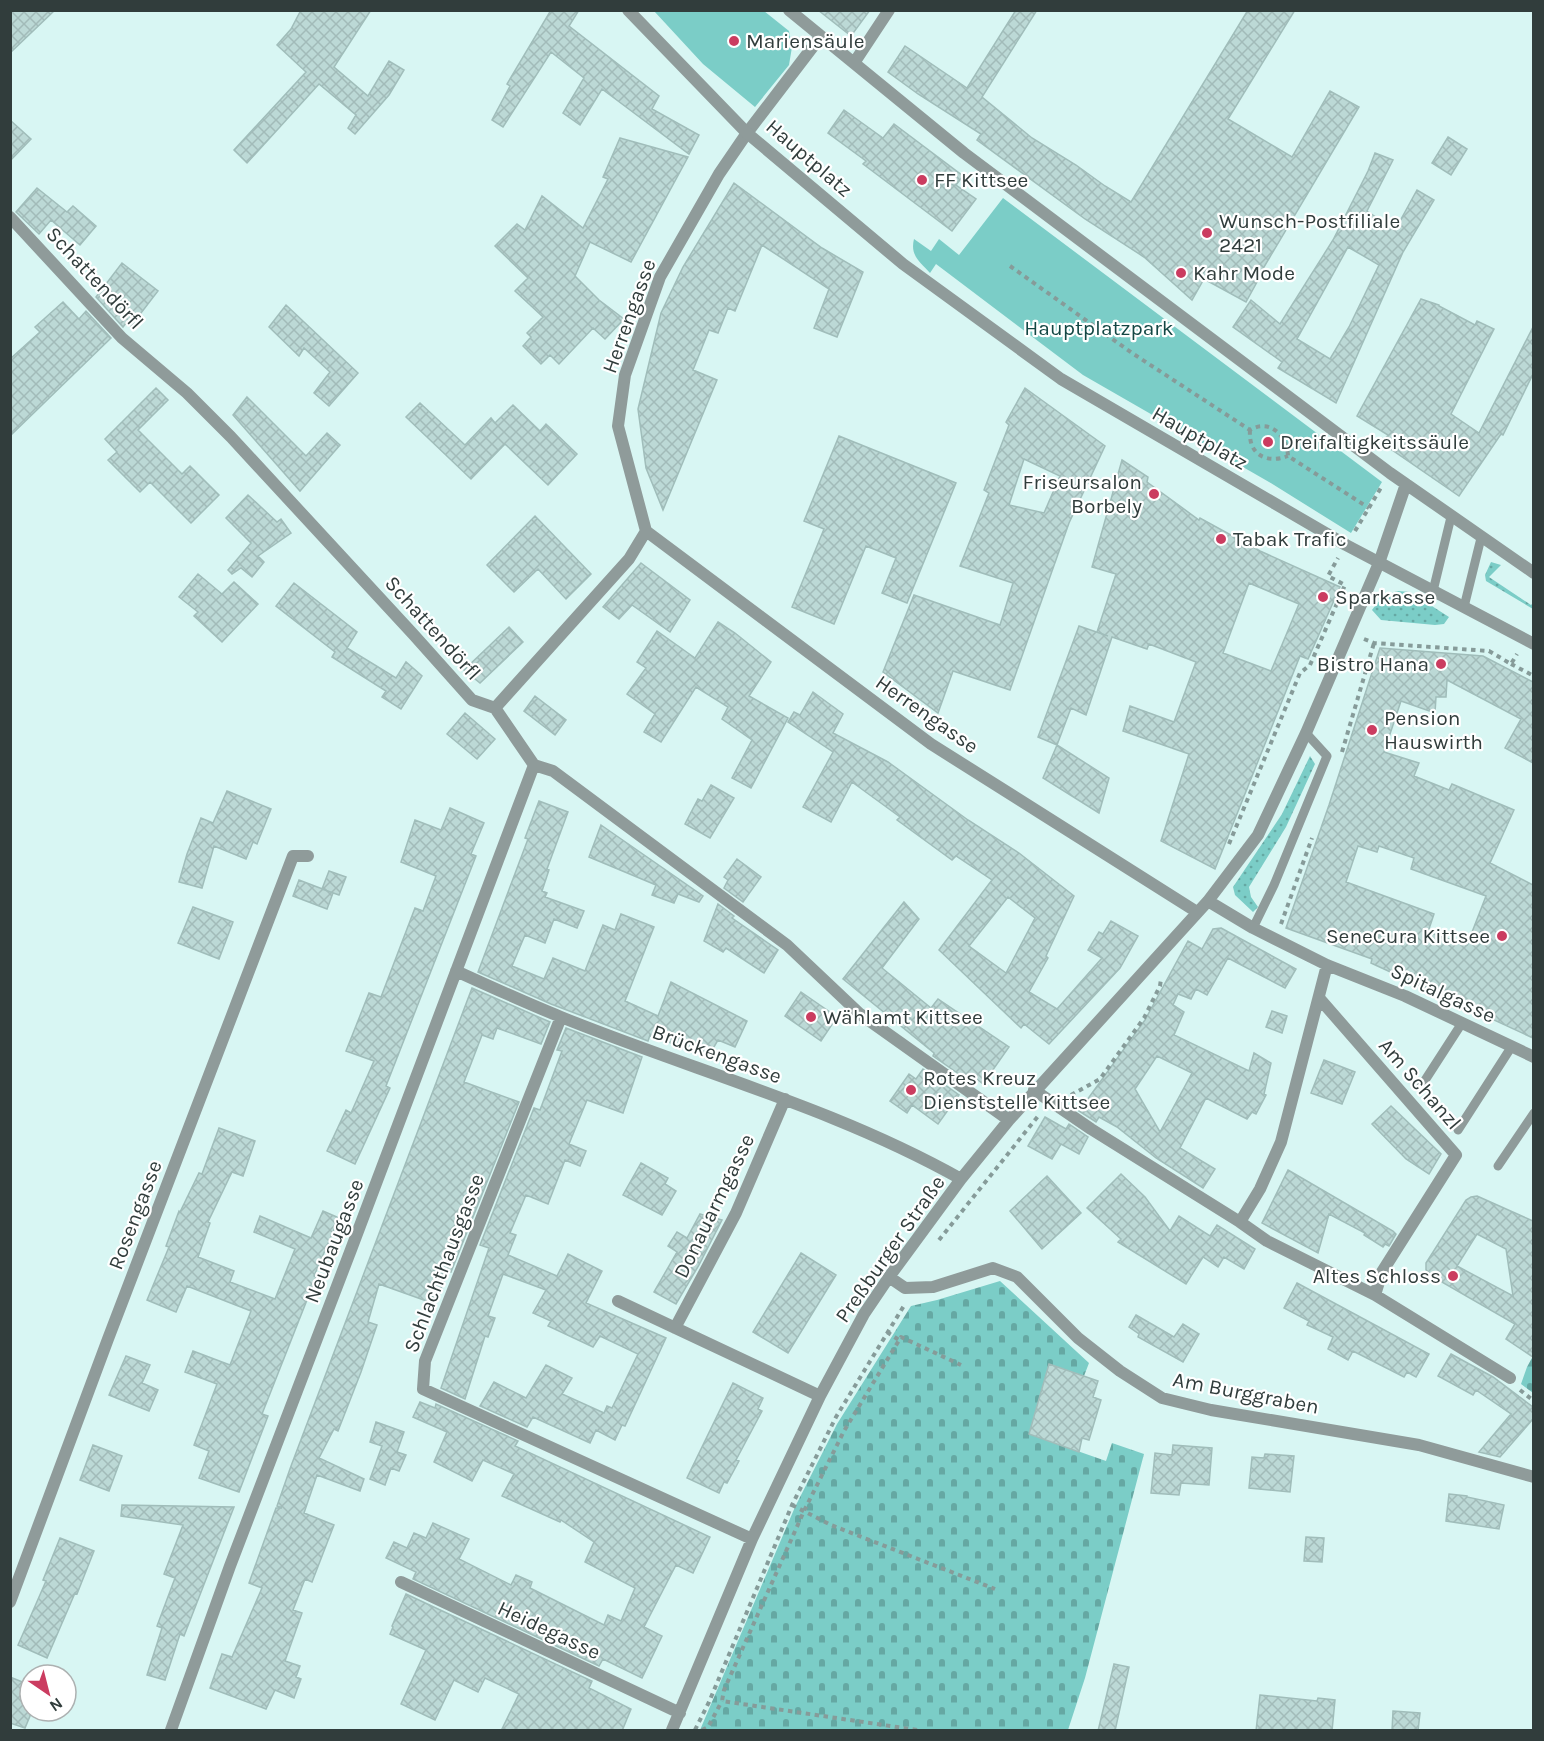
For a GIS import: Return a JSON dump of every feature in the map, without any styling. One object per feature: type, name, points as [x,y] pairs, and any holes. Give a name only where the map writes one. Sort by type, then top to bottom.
[{"type":"street","points":[[628,10],[747,133]]},
{"type":"street","points":[[789,10],[964,153],[1390,473],[1533,573]]},
{"type":"street","points":[[854,63],[889,10]]},
{"type":"street","name":"Hauptplatz","points":[[821,36],[747,133],[903,264],[1061,379],[1346,545],[1529,642]]},
{"type":"street","name":"Herrengasse","points":[[747,133],[719,174],[660,277],[625,375],[618,426],[646,531],[931,744],[1197,912]]},
{"type":"street","name":"Schattendörfl","points":[[10,217],[122,338],[187,393],[231,437],[472,700],[495,708]]},
{"type":"street","points":[[1379,563],[1406,484]]},
{"type":"street","points":[[646,531],[628,559],[495,708],[534,765],[553,771],[787,945],[861,1014],[1009,1120]]},
{"type":"street","name":"Preßburger Straße","points":[[672,1731],[752,1539],[820,1396],[864,1314],[961,1179],[1009,1120],[1208,901],[1258,834],[1306,733],[1379,563]]},
{"type":"street","name":"Neubaugasse","points":[[171,1731],[230,1566],[534,765]]},
{"type":"street","name":"Rosengasse","points":[[10,1602],[293,856],[308,856]]},
{"type":"street","name":"Spitalgasse","points":[[1208,901],[1253,928],[1328,964],[1405,996],[1533,1057]]},
{"type":"street","points":[[1240,1222],[1260,1189],[1281,1142],[1328,964]]},
{"type":"street","name":"Brückengasse","points":[[456,971],[561,1017],[785,1099],[926,1159],[961,1179]]},
{"type":"street","name":"Am Schanzl","points":[[1319,998],[1456,1155],[1382,1272],[1375,1295]]},
{"type":"street","name":"Schlachthausgasse","points":[[561,1017],[425,1361],[423,1389],[752,1539]]},
{"type":"street","points":[[1034,1090],[1267,1241],[1375,1295],[1510,1378]]},
{"type":"street","name":"Donauarmgasse","points":[[675,1328],[736,1213],[785,1099]]},
{"type":"street","name":"Am Burggraben","points":[[913,1288],[933,1287],[993,1268],[1017,1277],[1078,1338],[1120,1371],[1162,1398],[1211,1410],[1419,1445],[1533,1477]]},
{"type":"street","points":[[889,1277],[905,1288],[913,1288]]},
{"type":"street","points":[[618,1301],[820,1396]]},
{"type":"street","name":"Heidegasse","points":[[401,1582],[680,1713]]},
{"type":"lane","points":[[1432,591],[1451,517]]},
{"type":"lane","points":[[1464,607],[1481,538]]},
{"type":"lane","points":[[1253,928],[1274,885],[1327,756],[1306,733]]},
{"type":"lane","points":[[1420,1088],[1462,1023]]},
{"type":"lane","points":[[1458,1130],[1512,1046]]},
{"type":"lane","points":[[1498,1166],[1533,1113]]},
{"type":"path","points":[[1010,266],[1132,353],[1250,430]]},
{"type":"path","points":[[1250,430],[1267,425],[1275,429],[1288,447],[1288,456]]},
{"type":"path","points":[[1250,430],[1249,439],[1257,453],[1274,460],[1288,456],[1369,508]]},
{"type":"path","points":[[1225,853],[1300,673],[1310,665],[1345,585],[1328,576],[1390,473]]},
{"type":"path","points":[[1511,664],[1529,642]]},
{"type":"path","points":[[1374,643],[1489,651],[1533,676]]},
{"type":"path","points":[[934,1247],[1052,1102],[1100,1079],[1144,1018],[1166,971]]},
{"type":"path","points":[[695,1731],[710,1702],[792,1506],[836,1417],[913,1288]]},
{"type":"path","points":[[887,1332],[899,1340]]},
{"type":"path","points":[[702,1731],[708,1727],[722,1701],[724,1690],[804,1511],[844,1431],[901,1337],[962,1365]]},
{"type":"path","points":[[792,1506],[831,1525],[995,1588]]},
{"type":"path","points":[[722,1701],[917,1731]]},
{"type":"green space","points":[[654,11],[764,11],[789,31],[792,47],[789,65],[755,107],[703,64]]},
{"type":"green space","name":"Hauptplatzpark","points":[[1003,198],[1382,482],[1351,533],[1269,482],[1083,375],[936,264],[930,273],[916,258],[913,249],[914,239],[931,251],[939,239],[959,255]]},
{"type":"green space","points":[[1491,562],[1501,565],[1489,577],[1531,605],[1533,603],[1533,609],[1486,581],[1485,575]]},
{"type":"green space","points":[[1398,591],[1410,592],[1449,617],[1444,624],[1435,625],[1381,620],[1372,610],[1383,598]]},
{"type":"green space","points":[[1310,756],[1315,764],[1286,827],[1249,887],[1251,897],[1258,907],[1253,912],[1235,895],[1233,887],[1282,814]]},
{"type":"green space","points":[[1000,1281],[1089,1363],[1084,1376],[1049,1364],[1029,1434],[1106,1461],[1112,1443],[1144,1454],[1085,1678],[1068,1730],[700,1730],[795,1507],[837,1424],[911,1306]]},
{"type":"green space","points":[[1533,1356],[1533,1393],[1521,1384]]},
{"type":"building","points":[[10,10],[55,10],[10,53]]},
{"type":"building","points":[[301,10],[371,10],[334,67],[368,96],[389,61],[404,70],[389,95],[355,134],[348,128],[356,115],[319,84],[247,163],[234,150],[306,72],[277,45],[291,29]]},
{"type":"building","points":[[551,10],[579,10],[569,26],[659,96],[652,109],[699,135],[689,154],[602,89],[580,125],[563,113],[584,78],[551,52],[503,127],[492,120],[510,86],[507,84]]},
{"type":"building","points":[[818,10],[870,10],[851,36]]},
{"type":"building","points":[[1016,10],[1037,10],[982,97],[1032,138],[1131,202],[1248,10],[1295,10],[1228,119],[1292,157],[1330,91],[1359,107],[1261,272],[1246,302],[1204,279],[1192,300],[1144,257],[1085,219],[977,140],[981,134],[888,72],[905,46],[967,88]]},
{"type":"building","name":"FF Kittsee","points":[[844,110],[883,138],[894,124],[963,176],[956,185],[976,199],[952,231],[863,164],[866,161],[828,133]]},
{"type":"building","points":[[10,120],[31,139],[10,161]]},
{"type":"building","points":[[1448,137],[1467,149],[1451,175],[1432,163]]},
{"type":"building","points":[[620,138],[688,157],[631,262],[590,242],[575,276],[599,300],[624,319],[605,339],[593,328],[559,364],[550,355],[541,364],[523,346],[531,337],[527,333],[543,317],[515,291],[528,278],[495,246],[517,224],[525,230],[542,196],[583,228],[608,179],[603,177]]},
{"type":"building","points":[[1375,153],[1393,160],[1367,211],[1395,230],[1417,190],[1434,200],[1403,252],[1336,403],[1278,368],[1282,362],[1233,327],[1251,300],[1280,324],[1333,240]],"holes":[[[1348,247],[1379,265],[1349,327],[1330,359],[1297,339]]]},
{"type":"building","points":[[734,183],[822,248],[863,272],[837,337],[814,328],[829,289],[762,245],[735,311],[728,308],[718,333],[709,330],[693,370],[717,380],[663,510],[646,468],[638,409],[661,313],[683,267]]},
{"type":"building","points":[[37,188],[67,212],[73,206],[96,226],[80,245],[51,220],[39,234],[16,212]]},
{"type":"building","points":[[122,263],[158,291],[131,326],[126,323],[123,327],[96,297]]},
{"type":"building","points":[[1421,299],[1439,305],[1475,325],[1477,321],[1494,329],[1451,414],[1479,433],[1533,327],[1533,374],[1503,435],[1501,434],[1459,496],[1382,443],[1388,435],[1357,416]]},
{"type":"building","points":[[63,302],[79,319],[86,311],[111,338],[10,436],[10,359],[40,332],[35,327]]},
{"type":"building","points":[[286,305],[358,373],[329,406],[314,393],[330,372],[304,348],[299,356],[269,327]]},
{"type":"building","points":[[156,388],[168,400],[138,430],[182,474],[190,466],[219,495],[191,523],[150,482],[140,492],[108,460],[117,452],[105,439]]},
{"type":"building","points":[[1025,388],[1105,446],[1069,523],[1010,690],[953,671],[938,713],[883,672],[914,595],[1000,625],[1013,583],[960,566],[989,493],[984,490],[1009,425],[1006,422]],"holes":[[[1024,459],[1060,476],[1044,513],[1009,505]]]},
{"type":"building","points":[[247,397],[306,456],[327,433],[340,445],[300,491],[233,415]]},
{"type":"building","points":[[420,403],[465,445],[491,418],[495,423],[513,405],[540,431],[546,424],[577,454],[548,485],[505,444],[471,479],[406,417]]},
{"type":"building","points":[[839,436],[956,483],[907,603],[882,593],[896,558],[866,546],[834,624],[792,607],[824,529],[804,521]]},
{"type":"building","points":[[1122,460],[1148,477],[1147,482],[1199,520],[1200,518],[1260,551],[1340,587],[1308,659],[1300,656],[1215,869],[1161,841],[1189,754],[1123,731],[1130,706],[1174,722],[1196,662],[1149,644],[1147,649],[1112,637],[1086,715],[1071,708],[1057,745],[1038,737],[1079,626],[1108,636],[1097,632],[1116,574],[1092,567]],"holes":[[[1249,583],[1299,604],[1271,671],[1223,653]]]},
{"type":"building","points":[[248,495],[277,522],[281,519],[291,533],[258,556],[264,562],[252,577],[241,568],[232,574],[228,570],[251,543],[226,518]]},
{"type":"building","points":[[535,516],[591,574],[566,599],[538,569],[514,592],[487,565]]},
{"type":"building","points":[[641,563],[690,600],[670,632],[632,605],[619,619],[603,607]]},
{"type":"building","points":[[198,574],[222,594],[234,582],[258,604],[222,642],[194,616],[198,612],[179,597]]},
{"type":"building","points":[[294,583],[357,632],[347,648],[396,678],[406,662],[422,676],[401,709],[382,697],[386,691],[332,657],[335,652],[276,606]]},
{"type":"building","points":[[718,622],[771,662],[749,696],[788,718],[751,788],[732,778],[752,740],[722,719],[728,707],[696,687],[661,742],[644,732],[655,714],[627,694],[646,668],[637,662],[657,631],[695,658]]},
{"type":"building","points":[[509,627],[523,642],[480,683],[464,670]]},
{"type":"building","points":[[1380,648],[1483,656],[1533,682],[1533,763],[1505,748],[1521,719],[1447,680],[1446,697],[1436,697],[1435,713],[1401,701],[1384,752],[1419,763],[1414,776],[1449,790],[1452,784],[1514,810],[1490,863],[1533,885],[1533,1038],[1371,963],[1372,959],[1286,928]],"holes":[[[1358,846],[1377,852],[1379,846],[1414,858],[1411,869],[1486,896],[1467,945],[1428,932],[1434,914],[1346,882]]]},
{"type":"building","points":[[813,692],[843,714],[833,733],[888,762],[968,820],[1019,853],[1074,896],[1046,956],[1048,958],[1029,992],[1057,1009],[1102,958],[1088,950],[1099,932],[1103,934],[1111,921],[1138,936],[1120,968],[1049,1044],[1024,1024],[1021,1028],[939,950],[992,880],[956,856],[952,860],[897,820],[900,817],[852,782],[831,822],[803,807],[833,752],[788,722],[794,712],[800,715]],"holes":[[[1008,897],[1035,918],[1006,973],[969,946]]]},
{"type":"building","points":[[535,696],[566,720],[555,735],[524,711]]},
{"type":"building","points":[[465,713],[495,739],[477,759],[447,734]]},
{"type":"building","points":[[1057,745],[1109,778],[1099,813],[1043,778]]},
{"type":"building","points":[[711,785],[734,798],[710,838],[685,824],[698,799],[702,801]]},
{"type":"building","points":[[227,791],[271,809],[257,844],[253,842],[246,859],[214,846],[202,888],[179,882],[201,818],[213,823]]},
{"type":"building","points":[[539,801],[568,812],[547,869],[549,870],[542,891],[547,893],[545,897],[584,911],[577,928],[554,919],[545,943],[525,935],[512,966],[544,979],[553,958],[585,971],[603,925],[615,930],[621,914],[654,927],[625,1001],[658,1016],[671,982],[747,1021],[735,1047],[718,1040],[708,1057],[650,1035],[648,1041],[551,1004],[478,972],[528,839],[525,838]]},
{"type":"building","points":[[450,808],[484,823],[471,854],[476,856],[386,1086],[390,1088],[355,1164],[327,1151],[346,1110],[351,1113],[374,1061],[346,1051],[369,993],[381,997],[415,908],[423,911],[436,876],[401,862],[415,820],[441,830]]},
{"type":"building","points":[[601,825],[703,896],[699,902],[678,894],[674,903],[652,895],[656,885],[589,857]]},
{"type":"building","points":[[737,859],[761,877],[743,902],[724,888],[728,880],[724,877]]},
{"type":"building","points":[[329,871],[346,877],[339,895],[322,889]]},
{"type":"building","points":[[299,880],[333,893],[327,909],[293,896]]},
{"type":"building","points":[[904,902],[919,919],[882,968],[931,1008],[938,999],[1009,1047],[983,1084],[973,1076],[969,1081],[933,1056],[934,1053],[843,979]]},
{"type":"building","points":[[718,904],[734,916],[732,918],[778,950],[764,973],[726,948],[723,952],[704,941]]},
{"type":"building","points":[[193,907],[233,922],[219,959],[178,943]]},
{"type":"building","points":[[1221,928],[1296,969],[1285,988],[1228,958],[1207,995],[1196,989],[1191,999],[1178,994],[1173,1005],[1184,1012],[1174,1035],[1249,1071],[1254,1053],[1271,1063],[1264,1094],[1266,1095],[1256,1114],[1252,1112],[1247,1119],[1206,1098],[1180,1148],[1215,1169],[1203,1188],[1156,1158],[1117,1127],[1099,1117],[1096,1122],[1079,1111],[1145,1020],[1188,941],[1202,949],[1213,929]],"holes":[[[1157,1056],[1192,1073],[1160,1132],[1135,1089]]]},
{"type":"building","points":[[472,988],[550,1022],[541,1044],[497,1028],[493,1039],[482,1035],[464,1082],[519,1102],[451,1272],[448,1271],[435,1304],[379,1284],[368,1322],[377,1325],[361,1372],[338,1431],[334,1429],[319,1458],[364,1479],[360,1491],[317,1475],[304,1513],[334,1525],[312,1582],[305,1579],[293,1610],[302,1613],[285,1661],[300,1666],[296,1677],[301,1679],[294,1698],[275,1690],[266,1709],[210,1688],[222,1654],[232,1657],[262,1588],[249,1583],[276,1508],[282,1508],[277,1506],[291,1466]]},
{"type":"building","name":"Wählamt Kittsee","points":[[801,992],[837,1017],[821,1041],[785,1016]]},
{"type":"building","points":[[1272,1011],[1287,1016],[1282,1033],[1266,1027]]},
{"type":"building","points":[[566,1028],[642,1057],[623,1113],[587,1100],[569,1144],[586,1151],[580,1166],[565,1160],[548,1204],[526,1195],[510,1233],[516,1235],[508,1255],[557,1276],[568,1254],[602,1271],[586,1303],[666,1338],[625,1426],[622,1425],[615,1440],[596,1430],[590,1443],[533,1417],[527,1427],[480,1406],[494,1382],[526,1398],[546,1365],[572,1378],[562,1394],[604,1413],[607,1406],[612,1408],[638,1354],[600,1336],[593,1347],[548,1326],[551,1321],[533,1313],[546,1290],[503,1274],[488,1316],[495,1318],[488,1337],[485,1336],[465,1399],[441,1388],[489,1248],[480,1245],[534,1108],[540,1110],[562,1051],[557,1050]]},
{"type":"building","points":[[1324,1060],[1355,1072],[1342,1104],[1311,1093]]},
{"type":"building","points":[[923,1069],[959,1095],[938,1124],[912,1105],[907,1113],[890,1101],[909,1074],[916,1079]]},
{"type":"building","points":[[1391,1106],[1441,1154],[1429,1174],[1406,1159],[1372,1124]]},
{"type":"building","points":[[1045,1117],[1066,1129],[1069,1124],[1088,1137],[1079,1154],[1061,1144],[1052,1159],[1028,1146]]},
{"type":"building","points":[[219,1128],[255,1141],[243,1176],[232,1172],[208,1222],[210,1223],[198,1257],[234,1271],[230,1282],[275,1299],[295,1249],[254,1232],[260,1216],[311,1238],[323,1211],[339,1218],[314,1276],[316,1277],[262,1414],[268,1416],[239,1492],[199,1478],[209,1451],[194,1445],[217,1384],[185,1372],[193,1351],[230,1365],[251,1311],[187,1286],[176,1312],[147,1300],[169,1247],[166,1246],[179,1211],[199,1173],[202,1174]]},
{"type":"building","points":[[641,1163],[668,1178],[665,1184],[676,1191],[662,1215],[623,1195]]},
{"type":"building","points":[[1288,1170],[1393,1231],[1396,1234],[1389,1246],[1385,1244],[1383,1247],[1364,1235],[1365,1233],[1329,1214],[1318,1253],[1262,1223]]},
{"type":"building","points":[[1121,1174],[1145,1197],[1170,1231],[1179,1216],[1210,1236],[1217,1225],[1255,1249],[1244,1269],[1224,1257],[1218,1267],[1203,1257],[1186,1284],[1118,1242],[1121,1239],[1087,1208]]},
{"type":"building","points":[[1047,1176],[1081,1213],[1042,1249],[1010,1211]]},
{"type":"building","name":"Altes Schloss","points":[[1477,1196],[1533,1221],[1533,1357],[1506,1339],[1515,1324],[1433,1277],[1426,1270],[1426,1263],[1466,1200]],"holes":[[[1477,1234],[1506,1249],[1513,1296],[1457,1266]]]},
{"type":"building","points":[[700,1214],[722,1220],[676,1304],[654,1292],[677,1252],[668,1246],[677,1232],[687,1238]]},
{"type":"building","points":[[801,1253],[836,1275],[788,1353],[753,1332]]},
{"type":"building","points":[[1297,1283],[1429,1354],[1416,1377],[1407,1372],[1404,1377],[1353,1351],[1348,1360],[1328,1349],[1333,1337],[1307,1325],[1309,1321],[1284,1308]]},
{"type":"building","points":[[1136,1315],[1174,1337],[1183,1324],[1199,1334],[1183,1362],[1138,1337],[1139,1334],[1129,1327]]},
{"type":"building","points":[[1451,1354],[1493,1377],[1533,1407],[1533,1419],[1500,1457],[1479,1452],[1511,1414],[1476,1390],[1473,1395],[1438,1376]]},
{"type":"building","points":[[126,1356],[150,1365],[142,1383],[158,1390],[149,1411],[109,1395]]},
{"type":"building","points":[[1049,1364],[1098,1381],[1093,1397],[1101,1400],[1089,1440],[1082,1438],[1079,1452],[1029,1434]]},
{"type":"building","points":[[733,1383],[763,1398],[758,1409],[762,1411],[736,1460],[739,1461],[719,1493],[687,1478]]},
{"type":"building","points":[[420,1402],[435,1408],[436,1404],[518,1441],[515,1446],[710,1537],[693,1573],[676,1565],[644,1627],[662,1636],[642,1678],[603,1659],[599,1666],[413,1579],[416,1572],[386,1558],[394,1542],[407,1548],[414,1533],[426,1538],[433,1523],[469,1539],[459,1559],[511,1585],[516,1575],[532,1582],[530,1588],[604,1625],[608,1615],[621,1621],[635,1588],[585,1562],[594,1542],[561,1520],[560,1522],[502,1496],[514,1474],[483,1460],[472,1481],[434,1462],[447,1432],[413,1417]]},
{"type":"building","points":[[376,1422],[404,1432],[397,1452],[406,1455],[399,1471],[391,1468],[385,1485],[370,1479],[382,1446],[370,1442]]},
{"type":"building","points":[[93,1445],[122,1456],[109,1491],[80,1480]]},
{"type":"building","points":[[1173,1445],[1212,1448],[1209,1485],[1181,1483],[1179,1495],[1151,1493],[1155,1453],[1172,1455]]},
{"type":"building","points":[[1265,1454],[1294,1456],[1290,1492],[1249,1488],[1252,1457],[1264,1458]]},
{"type":"building","points":[[1449,1494],[1504,1505],[1499,1529],[1446,1521]]},
{"type":"building","points":[[122,1505],[234,1507],[184,1636],[180,1634],[165,1680],[147,1675],[162,1628],[157,1626],[175,1578],[164,1574],[183,1525],[121,1516]]},
{"type":"building","points":[[1306,1537],[1324,1538],[1322,1562],[1304,1561]]},
{"type":"building","points":[[60,1538],[94,1551],[47,1658],[18,1645],[46,1581],[43,1580]]},
{"type":"building","points":[[406,1594],[592,1681],[589,1688],[631,1709],[622,1731],[501,1731],[519,1694],[485,1678],[478,1692],[454,1680],[435,1720],[401,1704],[426,1650],[390,1634]]},
{"type":"building","points":[[1114,1664],[1129,1667],[1115,1731],[1098,1731]]},
{"type":"building","points":[[10,1677],[18,1680],[18,1723],[27,1723],[25,1728],[10,1723]]},
{"type":"building","points":[[1260,1695],[1317,1701],[1318,1698],[1335,1700],[1332,1731],[1256,1731]]},
{"type":"building","points":[[1393,1711],[1420,1713],[1418,1731],[1392,1731]]},
{"type":"place","name":"Mariensäule","points":[[734,41]]},
{"type":"place","name":"FF Kittsee","points":[[922,180]]},
{"type":"place","name":"Wunsch-Postfiliale 2421","points":[[1207,233]]},
{"type":"place","name":"Kahr Mode","points":[[1181,273]]},
{"type":"place","name":"Dreifaltigkeitssäule","points":[[1268,442]]},
{"type":"place","name":"Friseursalon Borbely","points":[[1154,494]]},
{"type":"place","name":"Tabak Trafic","points":[[1221,539]]},
{"type":"place","name":"Sparkasse","points":[[1323,597]]},
{"type":"place","name":"Bistro Hana","points":[[1441,664]]},
{"type":"place","name":"Pension Hauswirth","points":[[1372,730]]},
{"type":"place","name":"SeneCura Kittsee","points":[[1502,936]]},
{"type":"place","name":"Wählamt Kittsee","points":[[811,1017]]},
{"type":"place","name":"Rotes Kreuz Dienststelle Kittsee","points":[[911,1090]]},
{"type":"place","name":"Altes Schloss","points":[[1453,1276]]}]
